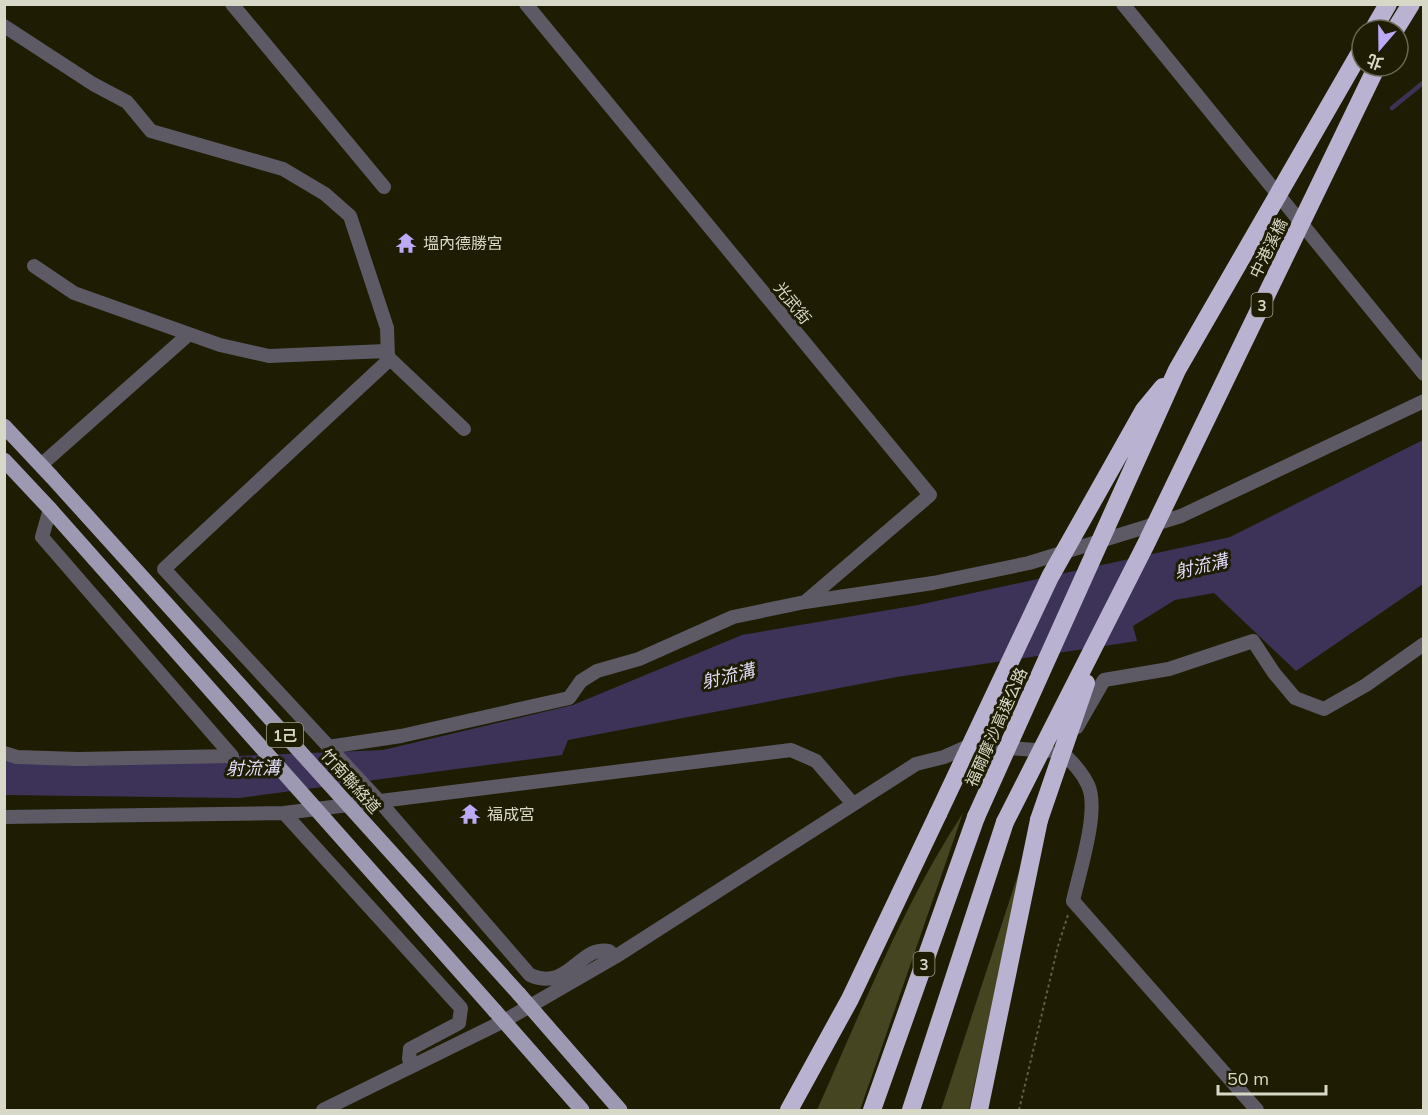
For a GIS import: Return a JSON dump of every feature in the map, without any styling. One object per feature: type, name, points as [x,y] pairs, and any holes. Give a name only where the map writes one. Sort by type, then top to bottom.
[{"type":"highway","points":[[1380,18],[1388,4]]},
{"type":"highway","points":[[1402,18],[1411,4]]},
{"type":"highway","name":"中港溪橋","points":[[1177,370],[1350,71]]},
{"type":"highway","name":"中港溪橋","points":[[1146,544],[1371,78]]},
{"type":"highway","points":[[790,1107],[850,999],[1050,578],[1144,410],[1177,370]]},
{"type":"highway","name":"福爾摩沙高速公路","points":[[872,1110],[976,817],[1177,370]]},
{"type":"highway","points":[[979,1110],[1039,820],[1086,683],[1146,544]]},
{"type":"highway","name":"3","points":[[911,1110],[1005,822],[1146,544]]},
{"type":"main road","name":"竹南聯絡道","points":[[4,426],[524,1000],[620,1110]]},
{"type":"main road","name":"1己","points":[[4,460],[50,509],[582,1110]]},
{"type":"street","points":[[232,4],[384,187]]},
{"type":"street","name":"光武街","points":[[526,4],[930,495],[805,603]]},
{"type":"street","points":[[1123,4],[1424,374]]},
{"type":"street","points":[[4,26],[93,84],[127,102],[152,131],[283,169],[325,194],[350,216],[387,328],[388,355],[464,429]]},
{"type":"street","points":[[34,266],[74,293],[220,345],[269,356],[388,355]]},
{"type":"street","points":[[46,470],[189,334]]},
{"type":"street","points":[[388,355],[164,569],[380,802],[530,975],[542,980],[551,980],[597,951],[609,951],[615,957]]},
{"type":"street","points":[[328,747],[401,736],[569,698],[581,681],[597,671],[639,659],[733,617],[933,583],[1029,563],[1117,538],[1181,516],[1424,401]]},
{"type":"street","points":[[4,753],[17,757],[78,759],[232,756],[42,537],[50,509]]},
{"type":"street","points":[[1062,752],[1104,680],[1169,669],[1253,641],[1274,673],[1295,698],[1324,709],[1366,685],[1424,644]]},
{"type":"street","points":[[323,1110],[415,1065],[524,1000],[615,957],[916,764],[944,757],[971,745],[1062,752],[1080,772],[1090,787],[1093,808],[1073,901],[1257,1110]]},
{"type":"street","points":[[4,817],[284,813],[791,750],[816,761],[853,804]]},
{"type":"street","points":[[284,813],[461,1008],[459,1023],[410,1049],[409,1059],[415,1065]]},
{"type":"path","points":[[1019,1110],[1058,946],[1073,901]]},
{"type":"shaded area","points":[[963,813],[860,1110],[817,1110],[902,921],[941,848]]},
{"type":"shaded area","points":[[1025,853],[969,1110],[941,1110]]},
{"type":"water","name":"射流溝","points":[[1423,440],[1423,584],[1296,671],[1214,593],[1175,600],[1133,626],[1137,641],[897,677],[568,740],[562,755],[239,798],[5,795],[5,761],[63,763],[383,750],[573,705],[742,635],[918,605],[1230,537]]},
{"type":"waterway","points":[[1392,108],[1424,82]]},
{"type":"place","name":"塭內德勝宮","points":[[406,243]]},
{"type":"place","name":"福成宮","points":[[470,814]]}]
